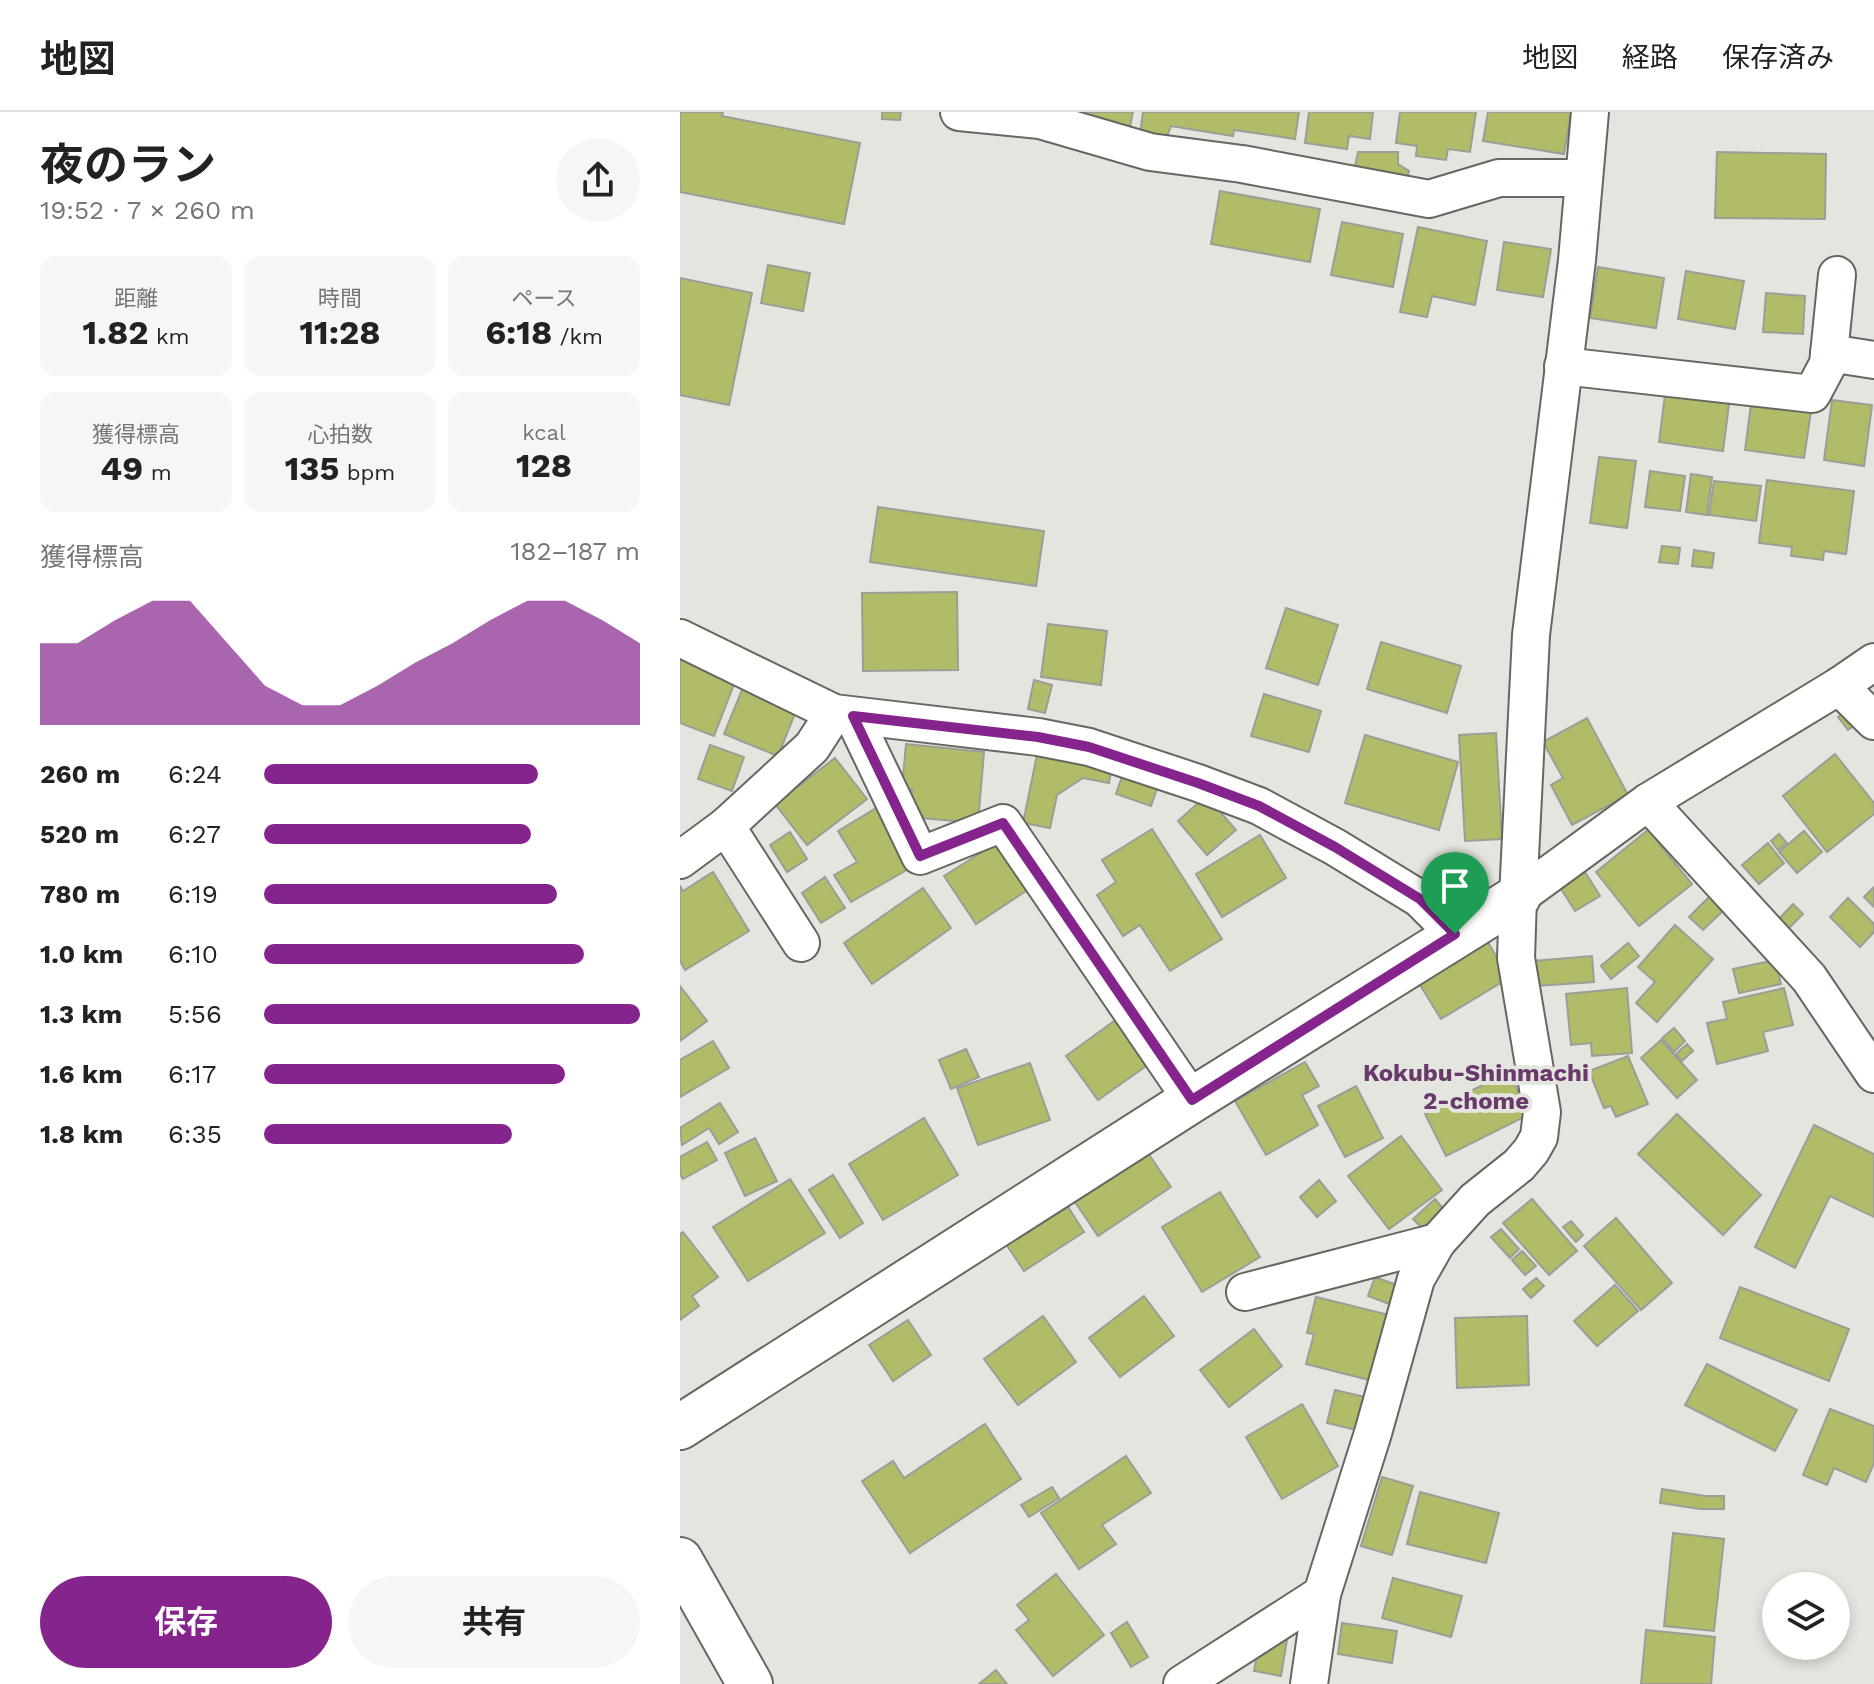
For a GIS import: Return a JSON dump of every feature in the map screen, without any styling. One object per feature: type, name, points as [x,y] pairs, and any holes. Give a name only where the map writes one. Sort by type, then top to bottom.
[{"type":"street","points":[[959,112],[1040,120],[1150,152],[1242,164],[1429,199],[1499,178],[1583,178]]},
{"type":"street","points":[[1309,1684],[1322,1594],[1373,1433],[1416,1279],[1437,1242],[1475,1200],[1519,1165],[1539,1137],[1542,1112],[1516,958],[1531,635],[1577,260],[1590,112]]},
{"type":"street","points":[[1563,366],[1812,394],[1828,364],[1837,275]]},
{"type":"street","points":[[1829,353],[1874,360]]},
{"type":"street","points":[[680,638],[843,714],[1038,737],[1089,747],[1259,806],[1335,847],[1420,899],[1455,934]]},
{"type":"street","points":[[680,1427],[1192,1100],[1518,897],[1648,802],[1874,662]]},
{"type":"street","points":[[1839,686],[1874,721]]},
{"type":"street","points":[[680,860],[726,826],[812,747],[843,714]]},
{"type":"street","points":[[843,714],[920,856],[1003,823],[1192,1100]]},
{"type":"street","points":[[1648,802],[1809,978],[1874,1074]]},
{"type":"street","points":[[726,826],[801,943]]},
{"type":"street","points":[[1245,1292],[1437,1242]]},
{"type":"street","points":[[680,1560],[750,1684]]},
{"type":"street","points":[[1182,1684],[1322,1594]]},
{"type":"building","points":[[680,112],[723,112],[722,116],[860,143],[844,224],[680,192]]},
{"type":"building","points":[[882,112],[901,112],[900,120],[882,119]]},
{"type":"building","points":[[1051,112],[1133,112],[1127,141]]},
{"type":"building","points":[[1143,112],[1299,112],[1295,139],[1234,130],[1233,136],[1171,126],[1166,139],[1140,135]]},
{"type":"building","points":[[1309,112],[1373,112],[1370,139],[1349,136],[1347,149],[1305,143]]},
{"type":"building","points":[[1400,112],[1476,112],[1470,152],[1448,149],[1446,160],[1416,156],[1417,146],[1396,143]]},
{"type":"building","points":[[1488,112],[1571,112],[1564,154],[1483,141]]},
{"type":"building","points":[[1358,152],[1398,152],[1398,164],[1409,171],[1405,188],[1353,176]]},
{"type":"building","points":[[1717,152],[1826,154],[1825,219],[1715,218]]},
{"type":"building","points":[[1220,191],[1320,209],[1310,262],[1211,244]]},
{"type":"building","points":[[1342,222],[1403,234],[1393,287],[1331,275]]},
{"type":"building","points":[[1418,227],[1487,241],[1475,305],[1432,296],[1427,317],[1400,312]]},
{"type":"building","points":[[1504,242],[1551,249],[1543,297],[1497,290]]},
{"type":"building","points":[[768,265],[810,273],[803,311],[761,303]]},
{"type":"building","points":[[1598,267],[1664,278],[1656,328],[1590,318]]},
{"type":"building","points":[[1686,271],[1744,281],[1735,329],[1678,319]]},
{"type":"building","points":[[680,278],[752,293],[729,405],[680,395]]},
{"type":"building","points":[[1766,293],[1805,296],[1803,334],[1763,332]]},
{"type":"building","points":[[1666,387],[1730,396],[1723,451],[1659,442]]},
{"type":"building","points":[[1752,397],[1812,405],[1804,458],[1745,450]]},
{"type":"building","points":[[1832,400],[1872,405],[1864,466],[1824,460]]},
{"type":"building","points":[[1599,457],[1636,461],[1627,528],[1590,523]]},
{"type":"building","points":[[1650,471],[1685,476],[1680,511],[1645,507]]},
{"type":"building","points":[[1691,474],[1712,477],[1707,515],[1686,512]]},
{"type":"building","points":[[1767,480],[1854,491],[1846,554],[1824,551],[1823,560],[1791,556],[1792,547],[1759,543]]},
{"type":"building","points":[[1714,481],[1761,486],[1756,521],[1709,515]]},
{"type":"building","points":[[878,507],[1044,531],[1036,586],[870,562]]},
{"type":"building","points":[[1662,546],[1680,548],[1678,564],[1659,562]]},
{"type":"building","points":[[1694,550],[1714,553],[1712,568],[1692,566]]},
{"type":"building","points":[[957,592],[958,670],[863,671],[862,593]]},
{"type":"building","points":[[1286,608],[1338,625],[1318,685],[1266,668]]},
{"type":"building","points":[[1048,624],[1107,631],[1101,685],[1041,677]]},
{"type":"building","points":[[1381,642],[1461,666],[1447,713],[1367,689]]},
{"type":"building","points":[[680,658],[736,679],[714,736],[680,723]]},
{"type":"building","points":[[1034,680],[1052,685],[1045,713],[1028,709]]},
{"type":"building","points":[[744,685],[798,706],[778,756],[724,734]]},
{"type":"building","points":[[1264,694],[1321,711],[1309,752],[1251,736]]},
{"type":"building","points":[[1847,711],[1857,724],[1848,730],[1838,717]]},
{"type":"building","points":[[1587,718],[1628,795],[1572,825],[1551,785],[1563,778],[1543,742]]},
{"type":"building","points":[[1496,733],[1502,839],[1465,841],[1459,735]]},
{"type":"building","points":[[1365,735],[1458,762],[1439,830],[1345,803]]},
{"type":"building","points":[[906,744],[984,752],[978,823],[909,817],[912,789],[902,788]]},
{"type":"building","points":[[710,745],[744,757],[732,791],[698,779]]},
{"type":"building","points":[[1038,750],[1112,765],[1109,783],[1083,778],[1057,795],[1050,828],[1023,823]]},
{"type":"building","points":[[1835,754],[1874,803],[1874,814],[1827,852],[1783,796]]},
{"type":"building","points":[[835,758],[867,799],[807,845],[775,804]]},
{"type":"building","points":[[1125,768],[1160,780],[1151,806],[1116,794]]},
{"type":"building","points":[[1206,796],[1236,830],[1207,855],[1178,821]]},
{"type":"building","points":[[878,807],[912,867],[851,902],[834,875],[857,862],[838,831]]},
{"type":"building","points":[[1152,829],[1222,939],[1170,971],[1140,925],[1123,936],[1097,895],[1116,882],[1102,860]]},
{"type":"building","points":[[1648,830],[1692,884],[1639,926],[1596,872]]},
{"type":"building","points":[[1804,831],[1822,852],[1797,873],[1779,852]]},
{"type":"building","points":[[790,832],[807,859],[787,872],[770,845]]},
{"type":"building","points":[[1779,834],[1787,843],[1778,850],[1771,841]]},
{"type":"building","points":[[1260,835],[1286,878],[1222,917],[1196,874]]},
{"type":"building","points":[[998,842],[1029,889],[976,924],[944,876]]},
{"type":"building","points":[[1768,843],[1784,863],[1759,884],[1742,865]]},
{"type":"building","points":[[1583,869],[1600,896],[1575,911],[1558,884]]},
{"type":"building","points":[[713,872],[749,931],[685,970],[680,961],[680,886],[683,891]]},
{"type":"building","points":[[825,877],[845,908],[821,923],[802,893]]},
{"type":"building","points":[[1874,887],[1874,907],[1864,897]]},
{"type":"building","points":[[923,888],[951,928],[872,984],[844,943]]},
{"type":"building","points":[[1710,896],[1724,910],[1703,930],[1689,917]]},
{"type":"building","points":[[1848,898],[1874,924],[1874,932],[1860,947],[1830,917]]},
{"type":"building","points":[[1793,904],[1803,914],[1789,928],[1779,919]]},
{"type":"building","points":[[1675,925],[1713,959],[1657,1022],[1636,1003],[1655,982],[1638,967]]},
{"type":"building","points":[[1486,939],[1509,978],[1441,1019],[1417,980]]},
{"type":"building","points":[[1628,943],[1639,956],[1611,979],[1601,966]]},
{"type":"building","points":[[1592,956],[1594,982],[1536,986],[1533,961]]},
{"type":"building","points":[[1775,960],[1781,984],[1739,993],[1733,969]]},
{"type":"building","points":[[680,986],[707,1021],[680,1041]]},
{"type":"building","points":[[1627,988],[1632,1053],[1592,1056],[1591,1043],[1571,1045],[1566,994]]},
{"type":"building","points":[[1784,988],[1793,1025],[1763,1032],[1768,1051],[1717,1064],[1707,1023],[1727,1019],[1723,1002]]},
{"type":"building","points":[[1117,1019],[1149,1064],[1098,1100],[1066,1056]]},
{"type":"building","points":[[1674,1028],[1685,1041],[1674,1052],[1662,1038]]},
{"type":"building","points":[[1661,1040],[1697,1080],[1677,1098],[1641,1058]]},
{"type":"building","points":[[713,1041],[729,1068],[680,1097],[680,1060]]},
{"type":"building","points":[[1687,1044],[1693,1051],[1682,1061],[1676,1054]]},
{"type":"building","points":[[966,1049],[979,1077],[951,1089],[939,1060]]},
{"type":"building","points":[[1628,1056],[1648,1104],[1616,1117],[1611,1106],[1604,1108],[1589,1071]]},
{"type":"building","points":[[1305,1062],[1319,1086],[1302,1095],[1318,1125],[1266,1155],[1235,1101]]},
{"type":"building","points":[[1030,1063],[1050,1120],[978,1145],[957,1088]]},
{"type":"building","points":[[1508,1072],[1530,1114],[1446,1156],[1425,1114]]},
{"type":"building","points":[[1356,1086],[1383,1138],[1345,1157],[1318,1106]]},
{"type":"building","points":[[720,1103],[738,1132],[719,1144],[709,1128],[682,1145],[680,1128]]},
{"type":"building","points":[[1677,1114],[1761,1195],[1723,1235],[1638,1154]]},
{"type":"building","points":[[924,1118],[958,1175],[883,1220],[849,1164]]},
{"type":"building","points":[[1814,1125],[1874,1154],[1874,1217],[1830,1196],[1795,1268],[1755,1247]]},
{"type":"building","points":[[1401,1136],[1442,1190],[1389,1229],[1348,1176]]},
{"type":"building","points":[[755,1138],[777,1181],[745,1196],[725,1153]]},
{"type":"building","points":[[707,1142],[717,1160],[683,1179],[680,1157]]},
{"type":"building","points":[[1146,1150],[1171,1187],[1098,1236],[1073,1199]]},
{"type":"building","points":[[833,1175],[863,1223],[840,1238],[809,1190]]},
{"type":"building","points":[[790,1179],[825,1233],[748,1281],[713,1227]]},
{"type":"building","points":[[1319,1180],[1336,1201],[1317,1217],[1300,1197]]},
{"type":"building","points":[[1220,1192],[1260,1257],[1202,1292],[1162,1227]]},
{"type":"building","points":[[1063,1199],[1084,1232],[1024,1271],[1002,1238]]},
{"type":"building","points":[[1435,1199],[1446,1212],[1425,1231],[1413,1219]]},
{"type":"building","points":[[1532,1199],[1577,1251],[1549,1275],[1503,1223]]},
{"type":"building","points":[[1616,1218],[1672,1283],[1641,1310],[1584,1246]]},
{"type":"building","points":[[1571,1221],[1583,1235],[1576,1242],[1563,1227]]},
{"type":"building","points":[[1501,1229],[1519,1249],[1510,1258],[1491,1237]]},
{"type":"building","points":[[683,1232],[718,1277],[692,1296],[699,1306],[680,1320],[680,1234]]},
{"type":"building","points":[[1522,1251],[1536,1266],[1525,1275],[1512,1260]]},
{"type":"building","points":[[1375,1277],[1405,1288],[1397,1307],[1368,1296]]},
{"type":"building","points":[[1536,1278],[1544,1286],[1531,1298],[1523,1289]]},
{"type":"building","points":[[1615,1285],[1638,1311],[1597,1346],[1574,1321]]},
{"type":"building","points":[[1740,1287],[1849,1329],[1829,1381],[1720,1338]]},
{"type":"building","points":[[1144,1296],[1174,1336],[1120,1377],[1089,1338]]},
{"type":"building","points":[[1316,1297],[1397,1317],[1381,1383],[1306,1364],[1314,1334],[1307,1333]]},
{"type":"building","points":[[1043,1316],[1076,1362],[1018,1405],[984,1359]]},
{"type":"building","points":[[1527,1316],[1529,1385],[1457,1388],[1455,1318]]},
{"type":"building","points":[[908,1320],[931,1355],[893,1381],[869,1345]]},
{"type":"building","points":[[1254,1329],[1282,1366],[1229,1407],[1200,1370]]},
{"type":"building","points":[[1707,1364],[1797,1410],[1775,1451],[1685,1405]]},
{"type":"building","points":[[1335,1390],[1365,1397],[1357,1430],[1327,1423]]},
{"type":"building","points":[[1302,1404],[1338,1466],[1282,1499],[1246,1437]]},
{"type":"building","points":[[1830,1409],[1874,1426],[1874,1463],[1866,1482],[1834,1468],[1827,1485],[1803,1475]]},
{"type":"building","points":[[985,1424],[1021,1479],[910,1553],[862,1481],[893,1461],[904,1478]]},
{"type":"building","points":[[1126,1456],[1151,1493],[1102,1525],[1116,1544],[1079,1569],[1041,1513]]},
{"type":"building","points":[[1382,1477],[1413,1486],[1392,1555],[1361,1546]]},
{"type":"building","points":[[1052,1487],[1059,1498],[1029,1517],[1021,1505]]},
{"type":"building","points":[[1662,1489],[1724,1496],[1724,1509],[1660,1503]]},
{"type":"building","points":[[1420,1492],[1499,1513],[1486,1563],[1407,1544]]},
{"type":"building","points":[[1673,1533],[1724,1539],[1714,1631],[1664,1626]]},
{"type":"building","points":[[1056,1574],[1104,1635],[1053,1676],[1016,1630],[1029,1620],[1017,1605]]},
{"type":"building","points":[[1393,1578],[1462,1596],[1451,1637],[1382,1618]]},
{"type":"building","points":[[1127,1622],[1148,1657],[1131,1667],[1111,1633]]},
{"type":"building","points":[[1342,1623],[1397,1631],[1392,1663],[1338,1654]]},
{"type":"building","points":[[1646,1630],[1715,1637],[1711,1684],[1641,1684]]},
{"type":"building","points":[[1287,1640],[1281,1676],[1254,1671],[1259,1644]]},
{"type":"building","points":[[996,1670],[1007,1684],[979,1684]]},
{"type":"district","name":"Kokubu-Shinmachi 2-chome","points":[[1476,1087]]},
{"type":"route","points":[[853,716],[1038,737],[1089,747],[1198,783],[1259,806],[1335,847],[1420,899],[1455,934],[1192,1100],[1003,823],[920,856],[853,716]]}]
